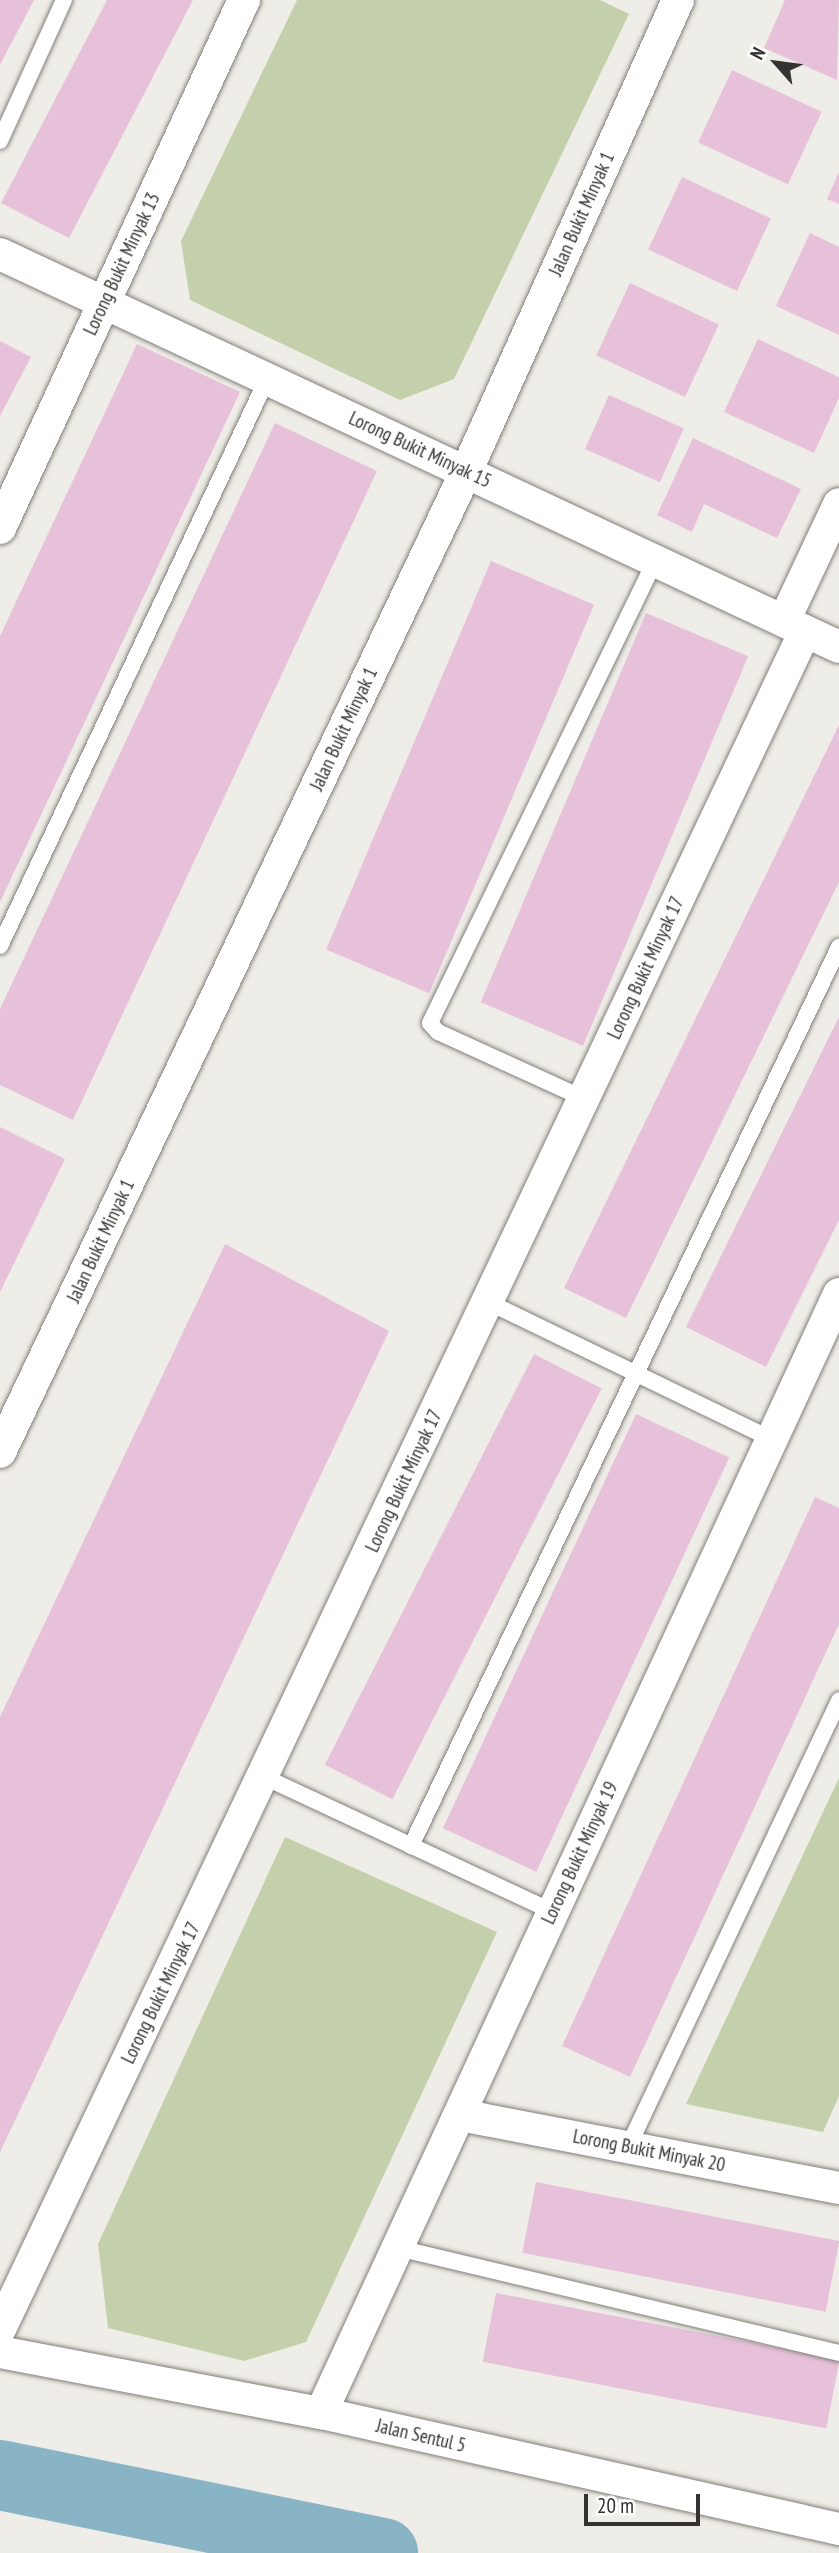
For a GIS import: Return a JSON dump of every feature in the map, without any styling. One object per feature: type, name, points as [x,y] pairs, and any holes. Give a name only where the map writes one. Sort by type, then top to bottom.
[{"type":"street","name":"Lorong Bukit Minyak 13","points":[[0,528],[244,0]]},
{"type":"street","name":"Jalan Bukit Minyak 1","points":[[0,1452],[466,472],[678,0]]},
{"type":"street","name":"Lorong Bukit Minyak 15","points":[[0,254],[839,647]]},
{"type":"street","name":"Lorong Bukit Minyak 17","points":[[0,2329],[585,1099],[794,626],[839,504]]},
{"type":"street","name":"Lorong Bukit Minyak 19","points":[[321,2413],[839,1294]]},
{"type":"street","name":"Lorong Bukit Minyak 20","points":[[460,2115],[839,2188]]},
{"type":"street","name":"Jalan Sentul 5","points":[[0,2352],[321,2413],[838,2527]]},
{"type":"lane","points":[[0,141],[64,0]]},
{"type":"lane","points":[[0,946],[267,379]]},
{"type":"lane","points":[[585,1099],[438,1032],[430,1023],[655,561]]},
{"type":"lane","points":[[411,1846],[633,1373],[839,947]]},
{"type":"lane","points":[[488,1302],[772,1439]]},
{"type":"lane","points":[[628,2147],[839,1700]]},
{"type":"lane","points":[[264,1777],[553,1912]]},
{"type":"lane","points":[[398,2248],[839,2353]]},
{"type":"green space","points":[[297,0],[600,0],[629,14],[454,379],[400,400],[190,300],[181,241]]},
{"type":"green space","points":[[839,1778],[839,2096],[823,2132],[686,2104]]},
{"type":"green space","points":[[285,1837],[497,1932],[306,2342],[244,2361],[108,2328],[98,2244]]},
{"type":"building","points":[[0,0],[34,0],[0,65]]},
{"type":"building","points":[[107,0],[193,0],[69,238],[1,203]]},
{"type":"building","points":[[785,0],[839,0],[837,80],[764,48]]},
{"type":"building","points":[[732,70],[822,112],[788,184],[698,143]]},
{"type":"building","points":[[839,172],[839,204],[827,199]]},
{"type":"building","points":[[682,177],[771,218],[737,291],[648,250]]},
{"type":"building","points":[[810,233],[839,247],[839,335],[776,306]]},
{"type":"building","points":[[630,283],[719,324],[685,397],[596,356]]},
{"type":"building","points":[[758,339],[839,377],[839,398],[814,453],[724,412]]},
{"type":"building","points":[[0,341],[31,357],[0,416]]},
{"type":"building","points":[[137,344],[240,392],[0,902],[0,636]]},
{"type":"building","points":[[609,395],[684,428],[660,482],[585,449]]},
{"type":"building","points":[[275,423],[377,471],[73,1120],[0,1085],[0,1009]]},
{"type":"building","points":[[693,438],[801,489],[777,538],[704,504],[692,532],[657,515]]},
{"type":"building","points":[[491,561],[594,605],[429,993],[326,949]]},
{"type":"building","points":[[646,613],[748,656],[583,1046],[481,1002]]},
{"type":"building","points":[[839,725],[839,882],[626,1318],[564,1288]]},
{"type":"building","points":[[839,1017],[839,1220],[766,1367],[686,1327]]},
{"type":"building","points":[[0,1127],[65,1159],[0,1292]]},
{"type":"building","points":[[225,1244],[389,1331],[0,2152],[0,1717]]},
{"type":"building","points":[[534,1354],[602,1389],[392,1799],[325,1765]]},
{"type":"building","points":[[636,1414],[729,1458],[536,1872],[443,1828]]},
{"type":"building","points":[[815,1497],[839,1508],[839,1624],[630,2077],[562,2046]]},
{"type":"building","points":[[536,2182],[839,2241],[826,2312],[522,2253]]},
{"type":"building","points":[[496,2293],[839,2360],[826,2428],[483,2362]]},
{"type":"waterway","points":[[0,2475],[383,2553]]}]
